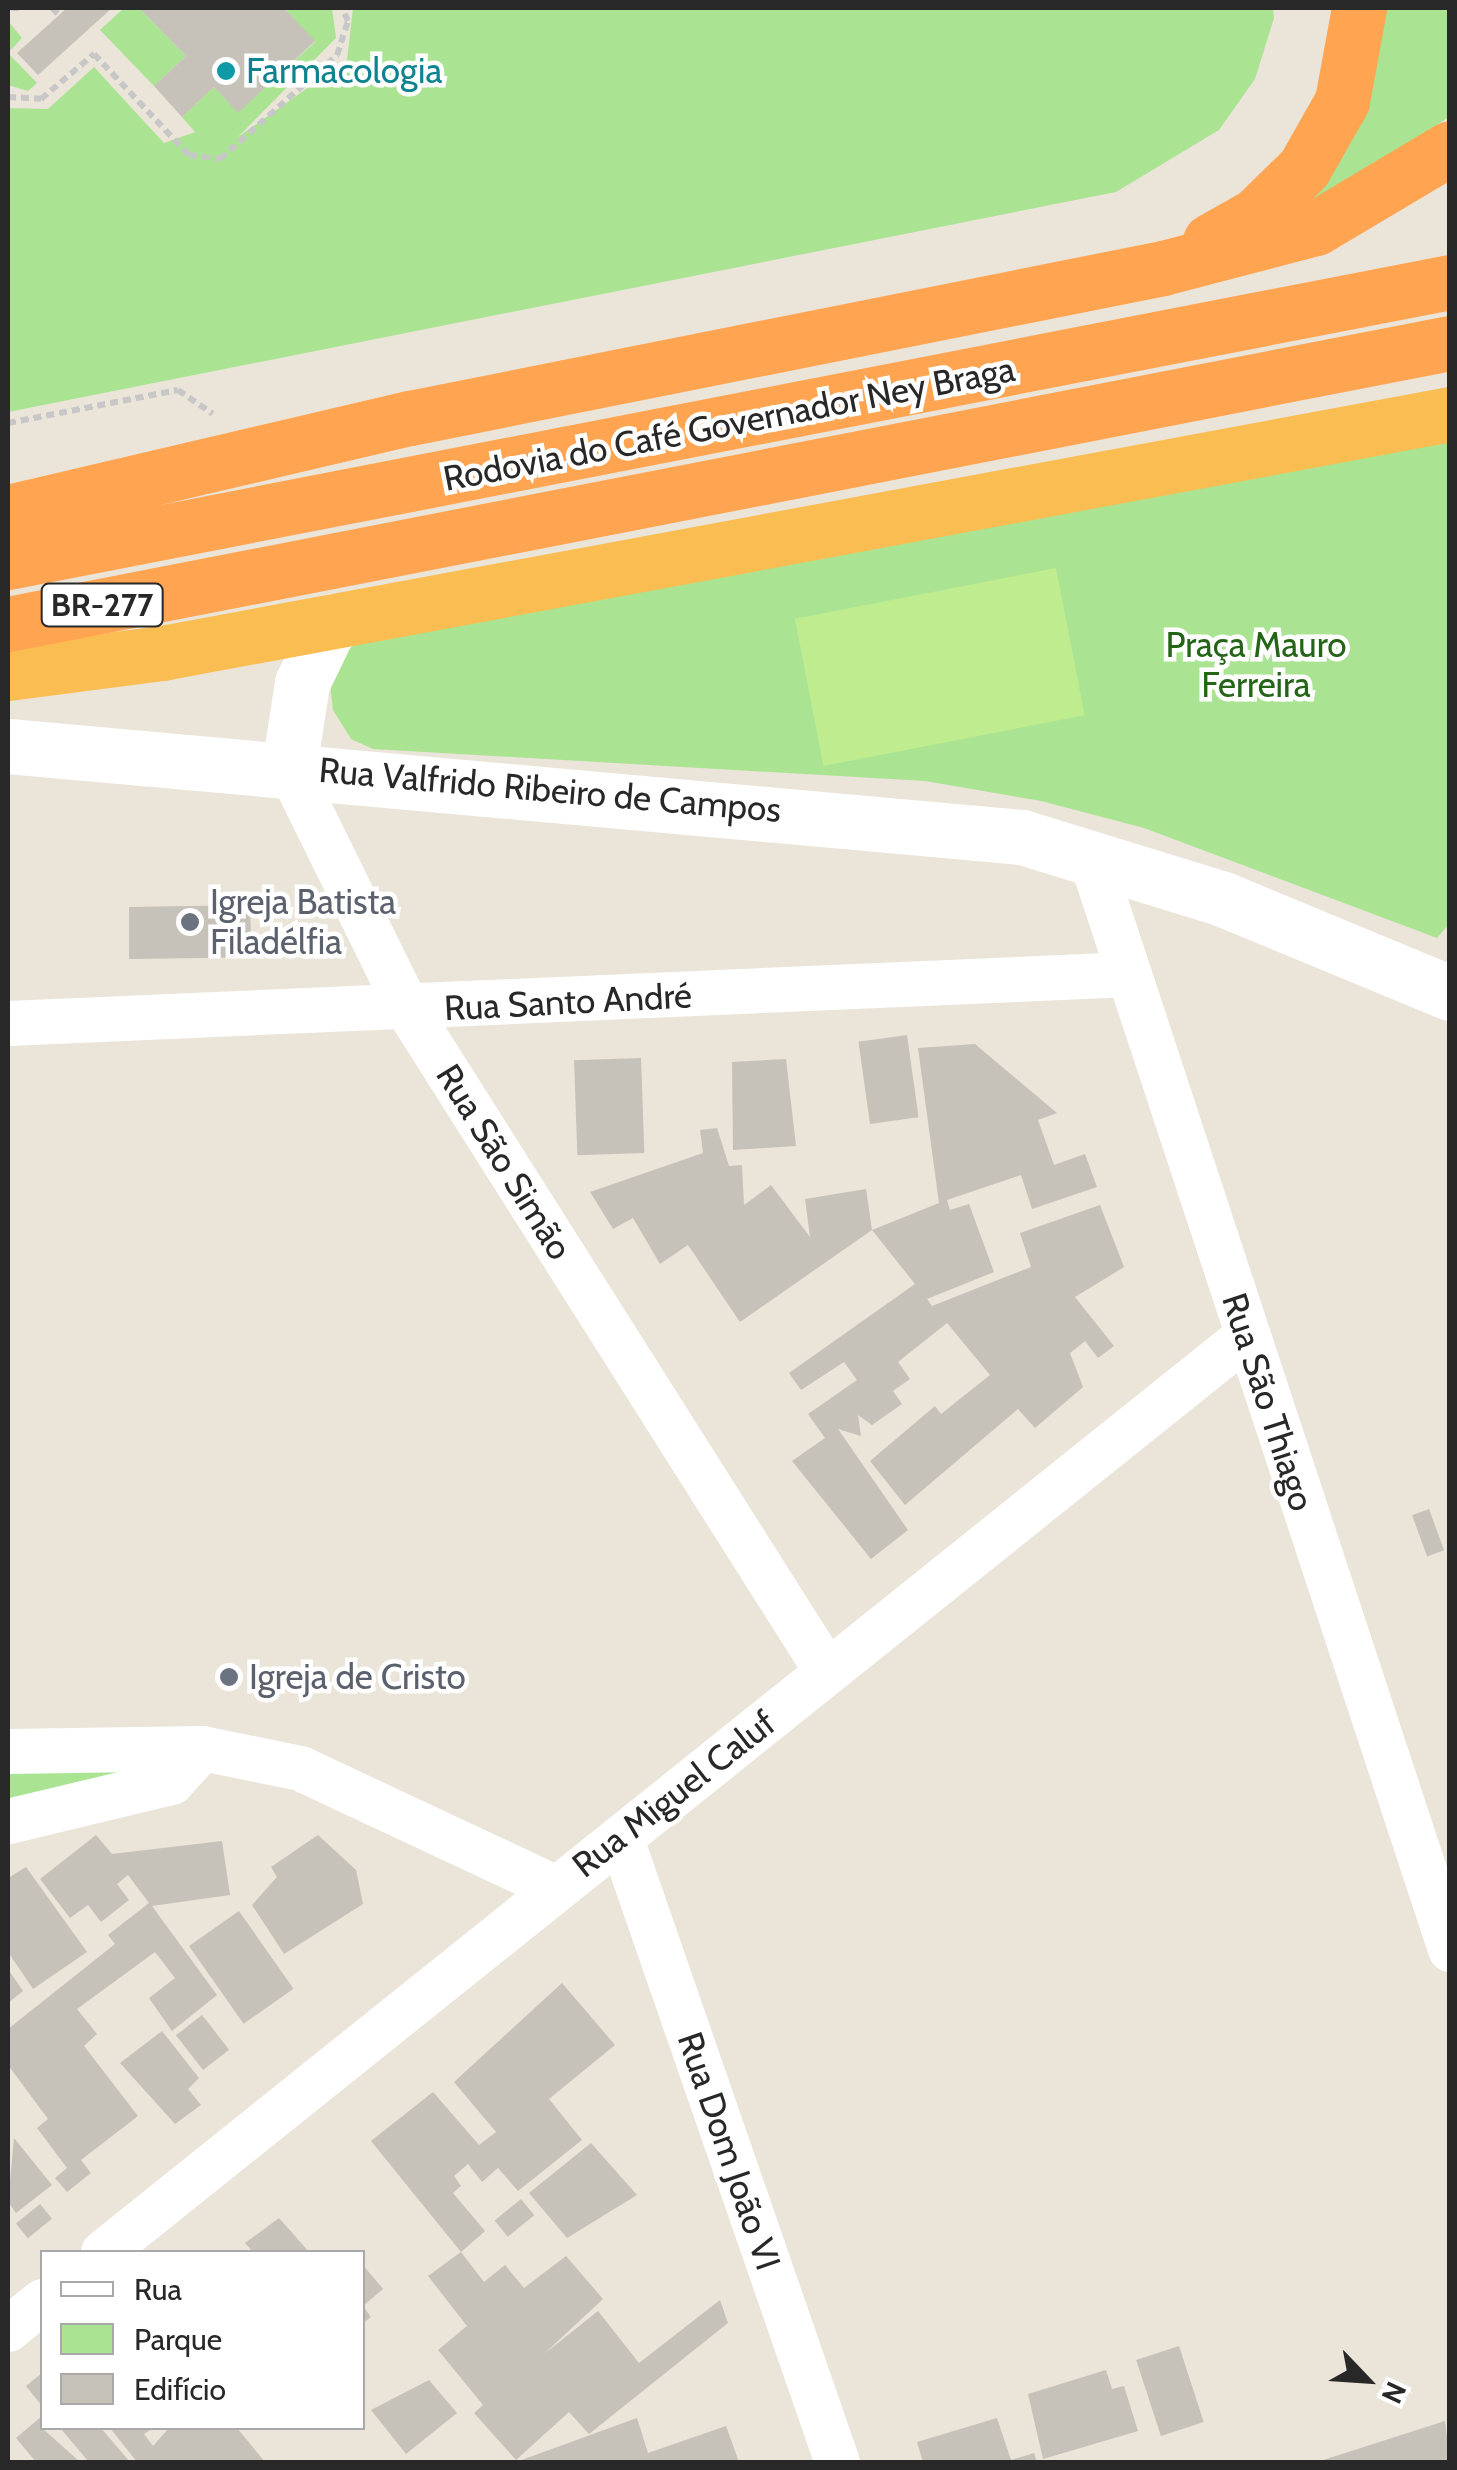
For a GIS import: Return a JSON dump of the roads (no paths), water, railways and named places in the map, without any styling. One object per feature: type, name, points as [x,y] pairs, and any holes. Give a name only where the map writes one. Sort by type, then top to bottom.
[{"type":"highway","points":[[1163,268],[1256,215],[1304,168],[1342,100],[1359,8]]},
{"type":"highway","points":[[8,512],[268,452],[1163,268],[1316,228],[1450,148]]},
{"type":"highway","name":"Rodovia do Café Governador Ney Braga","points":[[8,562],[1450,282]]},
{"type":"highway","name":"Rodovia do Café Governador Ney Braga","points":[[8,624],[1450,344]]},
{"type":"highway","points":[[8,672],[332,621],[1450,414]]},
{"type":"street","points":[[288,768],[302,683],[332,621]]},
{"type":"street","name":"Rua Valfrido Ribeiro de Campos","points":[[8,746],[946,825],[1089,854]]},
{"type":"street","name":"Rua São Simão","points":[[288,768],[408,1010],[827,1672]]},
{"type":"street","points":[[1089,854],[1444,981]]},
{"type":"street","name":"Rua São Thiago","points":[[1089,854],[1450,1950]]},
{"type":"street","name":"Rua Santo André","points":[[8,1023],[408,1010],[1128,974]]},
{"type":"street","name":"Rua Miguel Caluf","points":[[104,2250],[1246,1336]]},
{"type":"street","points":[[8,1822],[171,1782],[202,1748]]},
{"type":"street","points":[[8,1751],[202,1748],[300,1768],[554,1887]]},
{"type":"street","name":"Rua Dom João VI","points":[[622,1839],[837,2462]]},
{"type":"street","points":[[8,2330],[40,2303]]},
{"type":"place","name":"Farmacologia","points":[[226,71]]},
{"type":"place","name":"Igreja Batista Filadélfia","points":[[190,922]]},
{"type":"place","name":"Igreja de Cristo","points":[[229,1677]]},
{"type":"park label","name":"Praça Mauro Ferreira","points":[[1256,665]]}]
